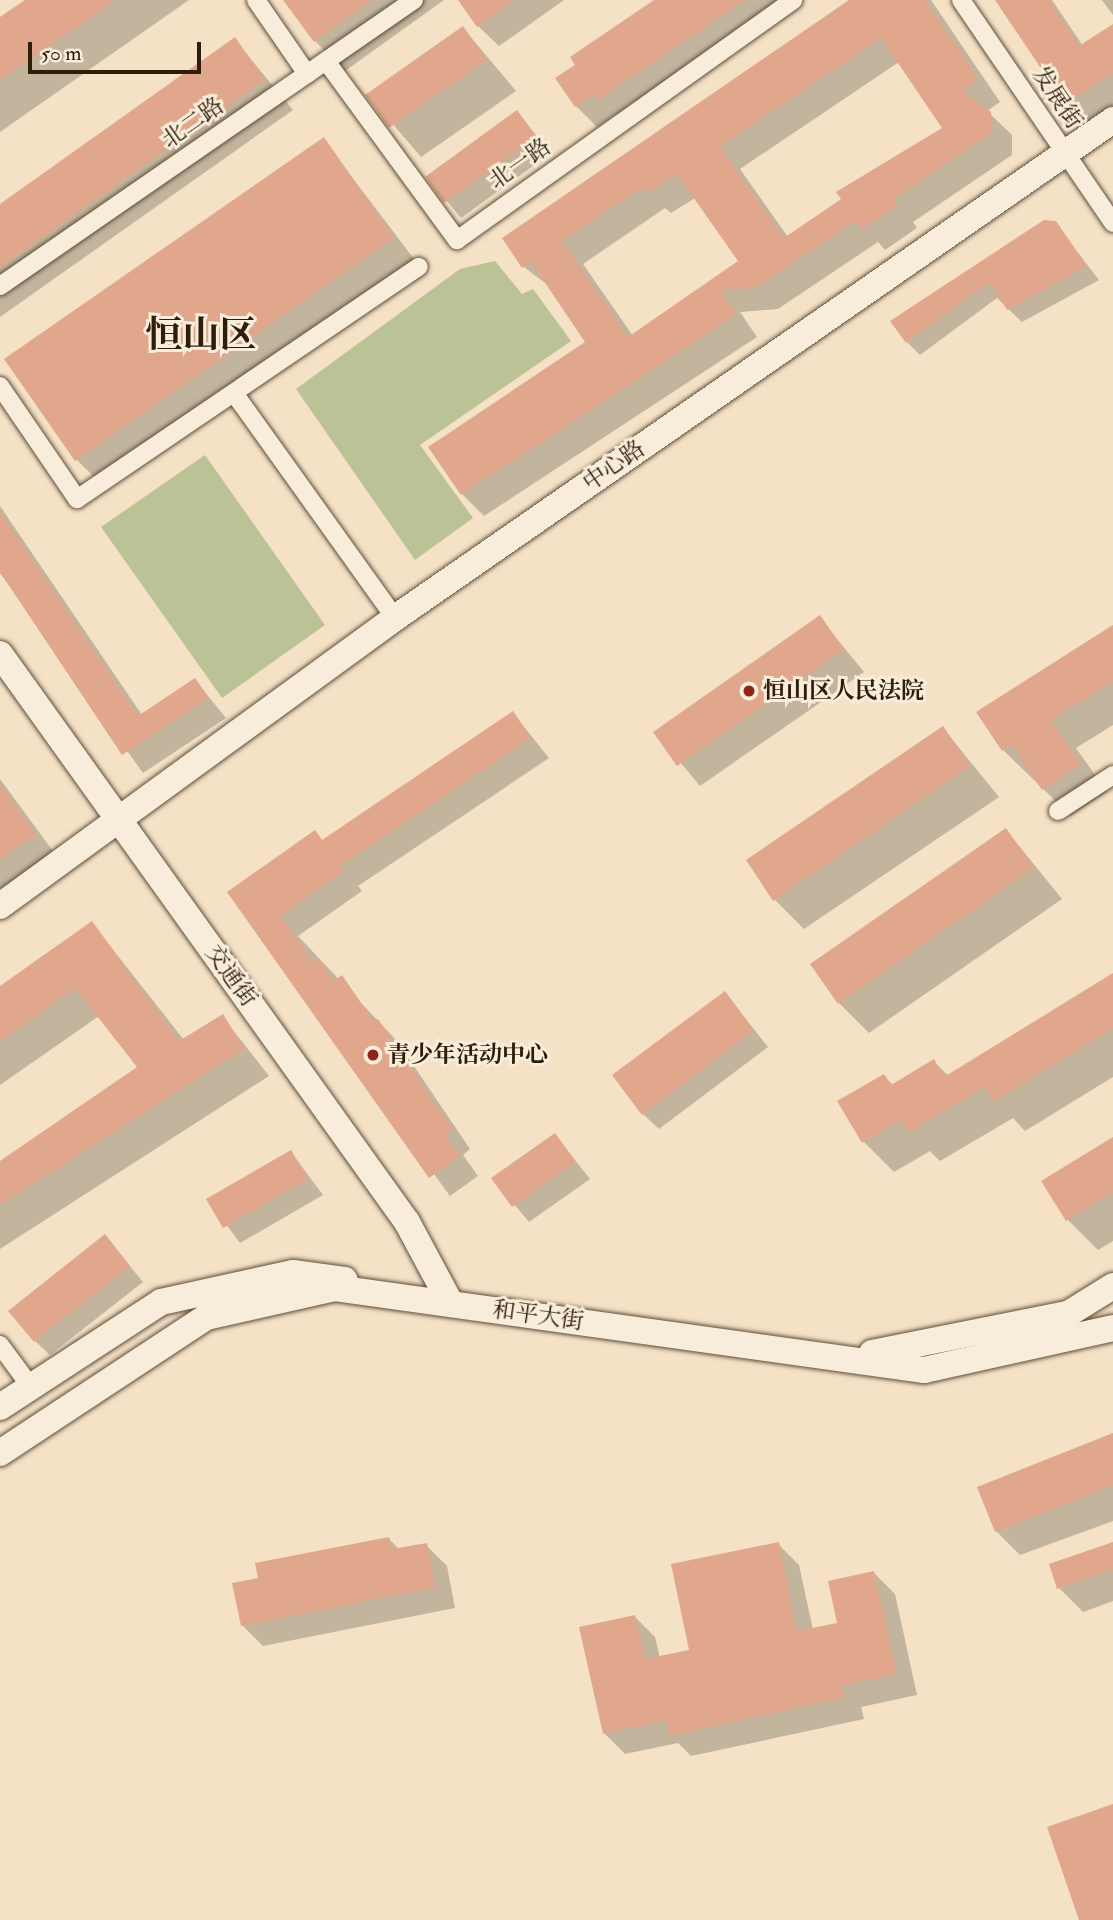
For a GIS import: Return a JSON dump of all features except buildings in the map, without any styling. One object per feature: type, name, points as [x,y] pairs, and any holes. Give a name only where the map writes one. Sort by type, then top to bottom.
[{"type":"main road","name":"中心路","points":[[0,906],[395,618],[1113,120]]},
{"type":"main road","name":"交通街","points":[[0,654],[407,1222],[448,1299]]},
{"type":"main road","name":"和平大街","points":[[0,1407],[161,1302],[293,1273],[448,1299],[924,1370],[1113,1328]]},
{"type":"main road","name":"和平大街","points":[[0,1453],[206,1317],[335,1288],[448,1299],[882,1355],[1068,1314],[1113,1286]]},
{"type":"street","points":[[256,0],[307,74]]},
{"type":"street","name":"北二路","points":[[0,286],[414,0]]},
{"type":"street","name":"北一路","points":[[326,61],[457,240],[793,0]]},
{"type":"street","name":"发展街","points":[[961,0],[1113,223]]},
{"type":"street","points":[[0,386],[77,499],[419,267]]},
{"type":"street","points":[[234,393],[395,618]]},
{"type":"street","points":[[1058,811],[1113,775]]},
{"type":"street","points":[[0,1345],[31,1387]]},
{"type":"green space","points":[[495,261],[522,294],[533,289],[571,341],[420,445],[473,518],[415,560],[296,389],[460,269]]},
{"type":"green space","points":[[205,455],[325,625],[222,698],[101,527]]},
{"type":"place","name":"恒山区人民法院","points":[[749,691]]},
{"type":"place","name":"青少年活动中心","points":[[373,1055]]},
{"type":"district","name":"恒山区","points":[[201,336]]}]
